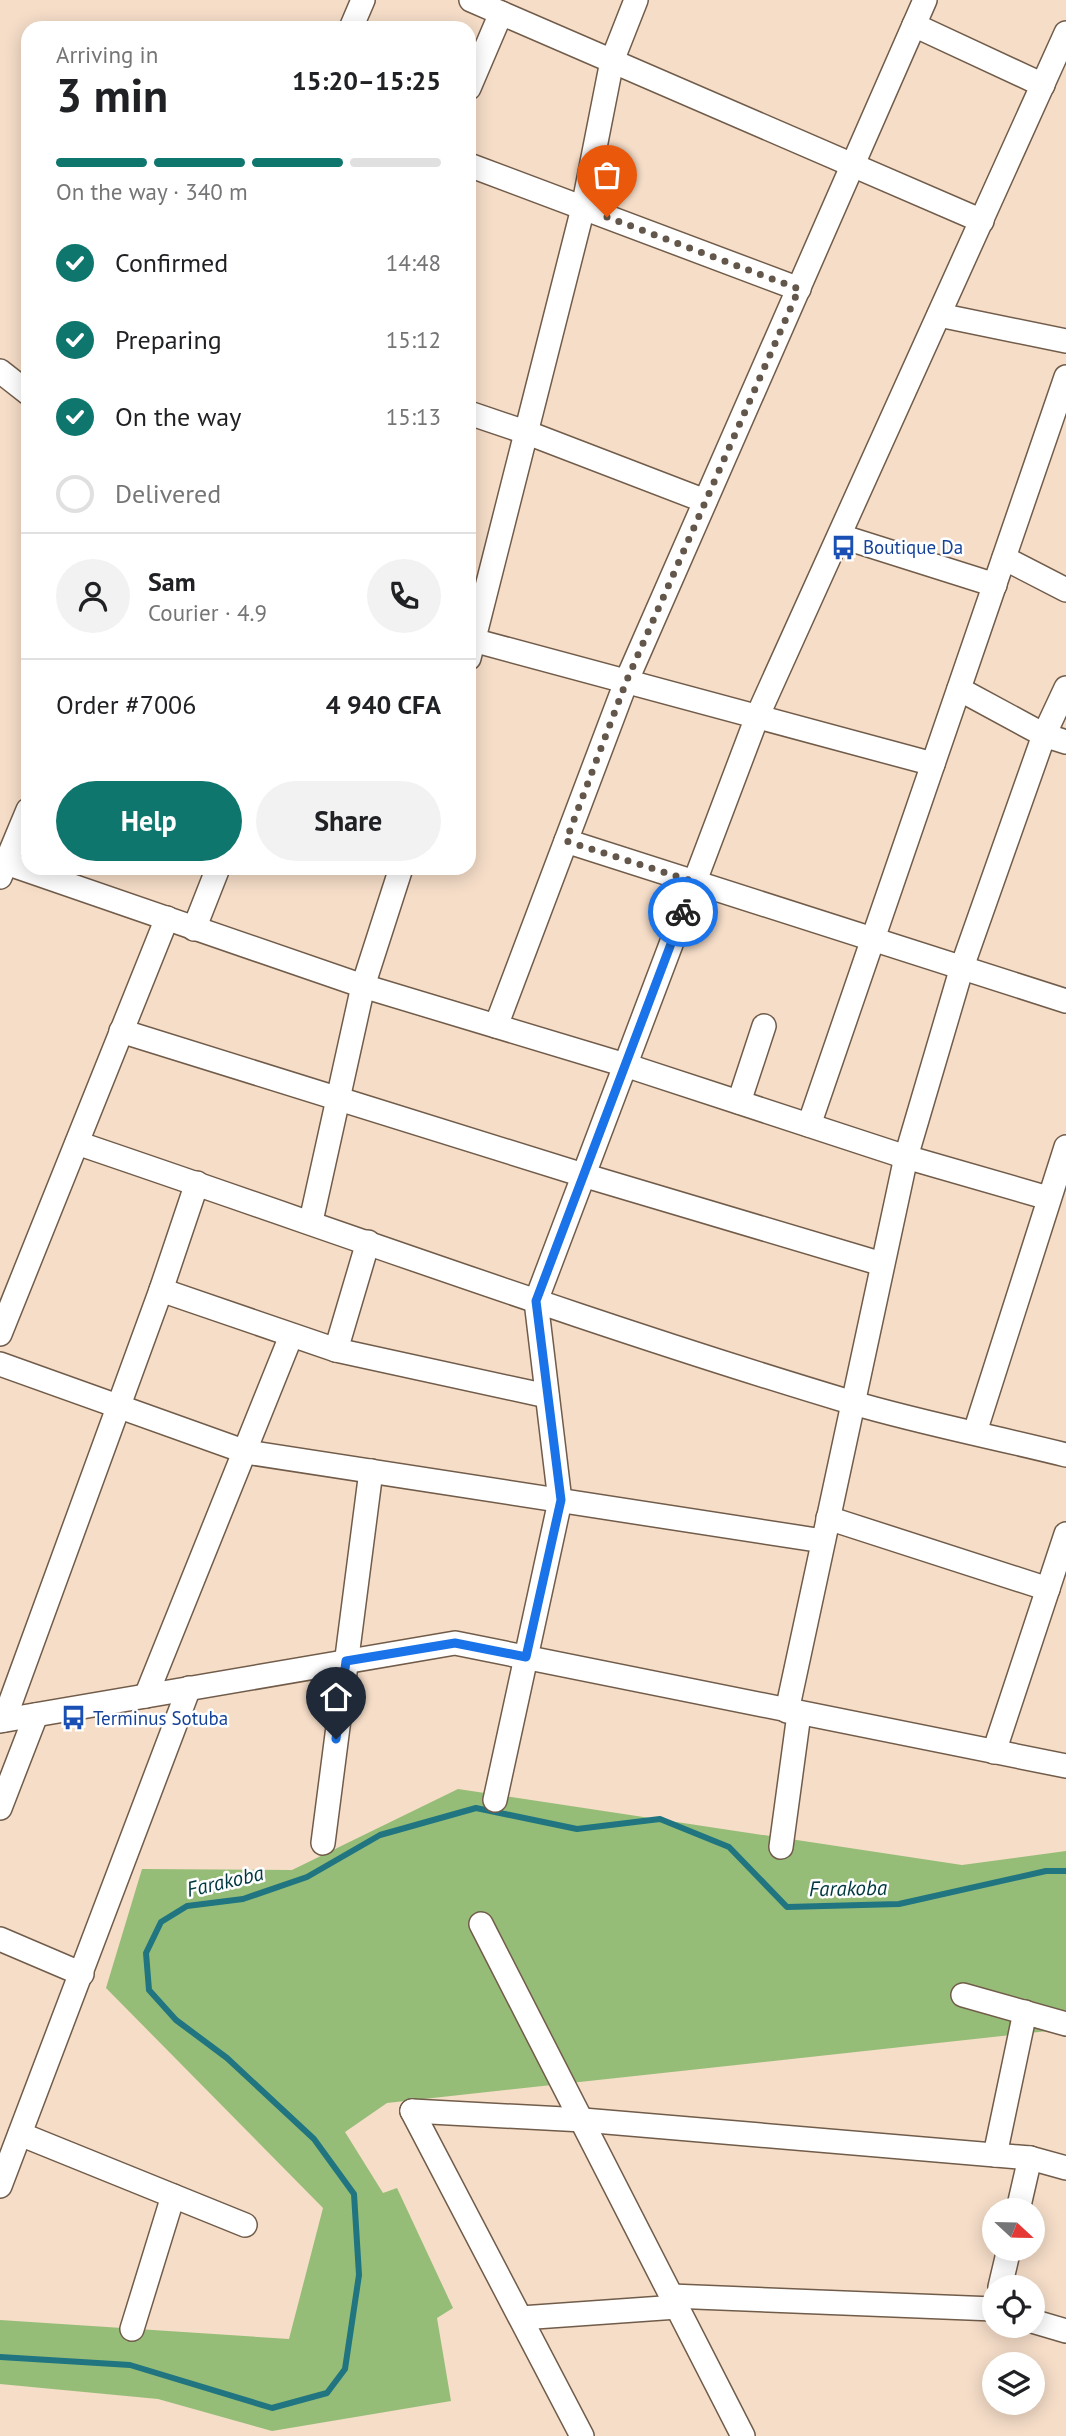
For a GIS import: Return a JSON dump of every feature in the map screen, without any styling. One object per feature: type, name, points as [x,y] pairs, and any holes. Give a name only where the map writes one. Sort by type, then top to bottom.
[{"type":"street","points":[[354,21],[363,0]]},
{"type":"street","points":[[471,0],[982,220]]},
{"type":"street","points":[[476,627],[528,433],[583,208],[612,61],[636,0]]},
{"type":"street","points":[[496,1026],[626,682],[853,165],[917,8],[1053,75]]},
{"type":"street","points":[[476,72],[501,13]]},
{"type":"street","points":[[495,1800],[561,1500],[536,1301],[757,717],[982,220],[1053,75],[1066,33]]},
{"type":"street","points":[[476,168],[799,289]]},
{"type":"street","points":[[939,315],[1066,341]]},
{"type":"street","points":[[0,371],[21,388]]},
{"type":"street","points":[[809,1125],[1066,377]]},
{"type":"street","points":[[476,415],[705,501]]},
{"type":"street","points":[[840,536],[995,584]]},
{"type":"street","points":[[1004,558],[1066,590]]},
{"type":"street","points":[[476,647],[626,682],[933,764]]},
{"type":"street","points":[[781,1847],[793,1713],[823,1541],[906,1157],[962,967],[1044,735],[1066,688]]},
{"type":"street","points":[[959,689],[1044,735],[1066,742]]},
{"type":"street","points":[[21,827],[3,870],[167,918],[363,986],[625,1065],[906,1157],[1048,1198]]},
{"type":"street","points":[[566,841],[1066,1001]]},
{"type":"street","points":[[194,929],[215,875]]},
{"type":"street","points":[[310,1222],[363,986],[399,875]]},
{"type":"street","points":[[0,1334],[167,918]]},
{"type":"street","points":[[739,1102],[764,1026]]},
{"type":"street","points":[[121,1031],[882,1265]]},
{"type":"street","points":[[76,1143],[536,1301],[852,1402],[1066,1455]]},
{"type":"street","points":[[975,1432],[1066,1147]]},
{"type":"street","points":[[2,1721],[119,1406],[197,1183]]},
{"type":"street","points":[[336,1350],[368,1242]]},
{"type":"street","points":[[161,1290],[336,1350],[547,1396]]},
{"type":"street","points":[[146,1696],[246,1452],[290,1336]]},
{"type":"street","points":[[0,1364],[246,1452],[823,1541]]},
{"type":"street","points":[[323,1843],[371,1471]]},
{"type":"street","points":[[828,1518],[1048,1589]]},
{"type":"street","points":[[994,1752],[1066,1534]]},
{"type":"street","points":[[2,1721],[455,1643],[1066,1766]]},
{"type":"street","points":[[0,2186],[189,1688]]},
{"type":"street","points":[[0,1808],[36,1715]]},
{"type":"street","points":[[481,1924],[743,2436]]},
{"type":"street","points":[[0,1940],[82,1973]]},
{"type":"street","points":[[963,1995],[1066,2024]]},
{"type":"street","points":[[995,2155],[1025,2012]]},
{"type":"street","points":[[582,2436],[412,2111],[583,2120],[1030,2158],[1066,2168]]},
{"type":"street","points":[[20,2134],[245,2225]]},
{"type":"street","points":[[1021,2198],[1030,2158]]},
{"type":"street","points":[[132,2329],[173,2196]]},
{"type":"street","points":[[521,2318],[674,2302],[982,2309]]},
{"type":"street","points":[[1045,2325],[1066,2332]]},
{"type":"green space","points":[[458,1789],[962,1865],[1066,1851],[1066,2029],[387,2103],[345,2132],[383,2193],[397,2188],[453,2308],[437,2318],[451,2401],[272,2431],[158,2399],[0,2384],[0,2320],[289,2339],[323,2208],[106,1988],[142,1869],[292,1870]]},
{"type":"waterway","name":"Farakoba","points":[[0,2357],[130,2365],[272,2408],[327,2393],[345,2369],[359,2275],[354,2194],[314,2139],[227,2058],[176,2020],[149,1990],[146,1953],[161,1922],[187,1906],[243,1899],[307,1877],[380,1835],[476,1808],[577,1829],[660,1819],[729,1847],[787,1907],[899,1904],[1046,1871],[1066,1871]]},
{"type":"way so far","points":[[607,217],[799,289],[626,682],[566,841],[695,882],[683,912]]},
{"type":"place","name":"Boutique Da","points":[[843,547]]},
{"type":"place","name":"Terminus Sotuba","points":[[73,1718]]},
{"type":"route","points":[[336,1739],[346,1661],[455,1643],[526,1657],[561,1500],[536,1301],[683,912]]}]
